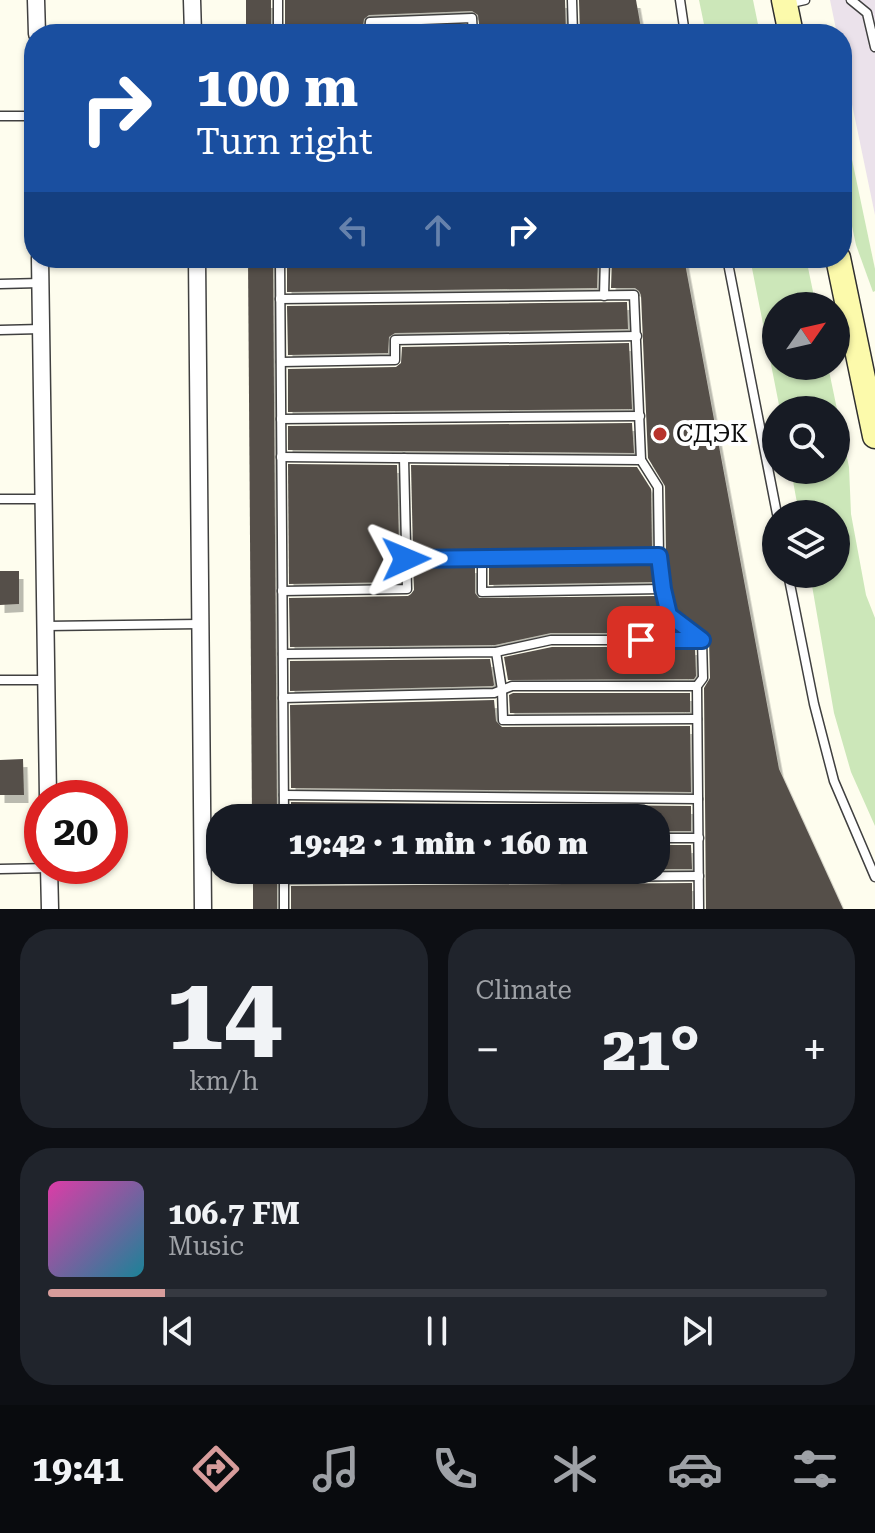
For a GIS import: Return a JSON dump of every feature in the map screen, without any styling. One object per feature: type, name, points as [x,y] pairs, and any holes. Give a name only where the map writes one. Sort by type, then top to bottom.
[{"type":"main road","points":[[791,24],[792,1]]},
{"type":"main road","points":[[840,268],[875,436]]},
{"type":"street","points":[[36,0],[37,24]]},
{"type":"street","points":[[192,0],[193,24]]},
{"type":"street","points":[[40,268],[48,780]]},
{"type":"street","points":[[197,268],[203,909]]},
{"type":"street","points":[[49,884],[50,909]]},
{"type":"lane","points":[[278,0],[278,24]]},
{"type":"lane","points":[[572,0],[573,24]]},
{"type":"lane","points":[[680,0],[684,24]]},
{"type":"lane","points":[[851,0],[871,12],[875,47]]},
{"type":"lane","points":[[370,24],[472,18],[472,24]]},
{"type":"lane","points":[[0,116],[24,116]]},
{"type":"lane","points":[[280,268],[284,804]]},
{"type":"lane","points":[[604,296],[605,268]]},
{"type":"lane","points":[[729,268],[774,500]]},
{"type":"lane","points":[[0,284],[41,283]]},
{"type":"lane","points":[[280,299],[634,295],[641,460],[658,487],[663,589],[669,615],[702,640]]},
{"type":"lane","points":[[0,330],[41,329]]},
{"type":"lane","points":[[281,362],[395,360],[395,340],[637,336]]},
{"type":"lane","points":[[281,419],[640,416]]},
{"type":"lane","points":[[281,457],[641,460]]},
{"type":"lane","points":[[282,591],[407,589],[404,458]]},
{"type":"lane","points":[[0,499],[44,499]]},
{"type":"lane","points":[[406,559],[659,556]]},
{"type":"lane","points":[[482,558],[482,592],[663,589]]},
{"type":"lane","points":[[791,588],[814,704],[834,781],[875,877]]},
{"type":"lane","points":[[46,626],[200,624]]},
{"type":"lane","points":[[283,654],[496,652],[551,640],[702,640]]},
{"type":"lane","points":[[699,909],[697,686],[703,678],[702,640]]},
{"type":"lane","points":[[496,652],[503,720],[697,719]]},
{"type":"lane","points":[[0,680],[46,680]]},
{"type":"lane","points":[[283,698],[494,693],[512,686],[697,686]]},
{"type":"lane","points":[[284,795],[698,799]]},
{"type":"lane","points":[[670,838],[699,838]]},
{"type":"lane","points":[[0,869],[24,868]]},
{"type":"lane","points":[[670,876],[699,876]]},
{"type":"lane","points":[[284,884],[284,909]]},
{"type":"shaded area","points":[[830,0],[875,0],[875,215],[852,104],[852,24],[835,24]]},
{"type":"green space","points":[[699,0],[753,0],[758,24],[704,24]]},
{"type":"green space","points":[[852,160],[875,269],[873,292],[852,226]]},
{"type":"green space","points":[[752,268],[808,268],[813,292],[762,292],[762,319]]},
{"type":"green space","points":[[774,380],[831,380],[834,396],[777,396]]},
{"type":"green space","points":[[794,484],[850,484],[851,514],[866,595],[875,618],[875,826],[851,772],[834,713],[812,588],[850,588],[850,500],[796,500]]},
{"type":"building","points":[[246,0],[271,0],[271,24],[246,24]]},
{"type":"building","points":[[285,0],[565,0],[566,24],[479,24],[478,15],[472,11],[369,15],[363,24],[285,24]]},
{"type":"building","points":[[579,0],[636,0],[640,24],[580,24]]},
{"type":"building","points":[[248,268],[273,268],[277,804],[252,804]]},
{"type":"building","points":[[287,268],[598,268],[597,288],[287,292]]},
{"type":"building","points":[[612,268],[686,268],[779,769],[843,909],[706,909],[704,688],[710,678],[709,640],[706,634],[675,611],[670,588],[666,556],[665,486],[648,458],[641,295],[635,288],[611,288]]},
{"type":"building","points":[[627,302],[628,329],[395,333],[389,337],[388,353],[288,355],[287,306]]},
{"type":"building","points":[[629,343],[632,409],[288,412],[288,369],[396,367],[401,363],[402,347]]},
{"type":"building","points":[[632,423],[634,453],[288,450],[288,426]]},
{"type":"building","points":[[288,464],[397,465],[400,582],[289,584]]},
{"type":"building","points":[[411,465],[637,467],[651,489],[652,549],[413,552]]},
{"type":"building","points":[[653,563],[655,582],[489,585],[489,565]]},
{"type":"building","points":[[475,565],[475,593],[479,598],[657,596],[663,618],[681,633],[551,633],[495,645],[290,647],[289,598],[408,596],[414,590],[413,566]]},
{"type":"building","points":[[0,571],[19,571],[19,604],[0,605]]},
{"type":"building","points":[[552,647],[695,647],[696,676],[694,679],[508,680],[504,657]]},
{"type":"building","points":[[490,659],[493,686],[290,691],[290,661]]},
{"type":"building","points":[[690,693],[690,712],[510,713],[509,695]]},
{"type":"building","points":[[494,700],[496,721],[502,727],[690,726],[691,792],[291,788],[290,705]]},
{"type":"building","points":[[23,759],[24,795],[0,795],[0,760]]},
{"type":"building","points":[[291,802],[491,804],[291,804]]},
{"type":"building","points":[[670,806],[691,806],[691,831],[670,831]]},
{"type":"building","points":[[670,845],[691,845],[692,869],[670,869]]},
{"type":"building","points":[[692,883],[692,909],[291,909],[291,886]]},
{"type":"building","points":[[253,884],[277,884],[277,909],[253,909]]},
{"type":"place","name":"СДЭК","points":[[660,434]]},
{"type":"route","points":[[406,559],[659,556],[669,615],[702,640],[641,640]]}]
